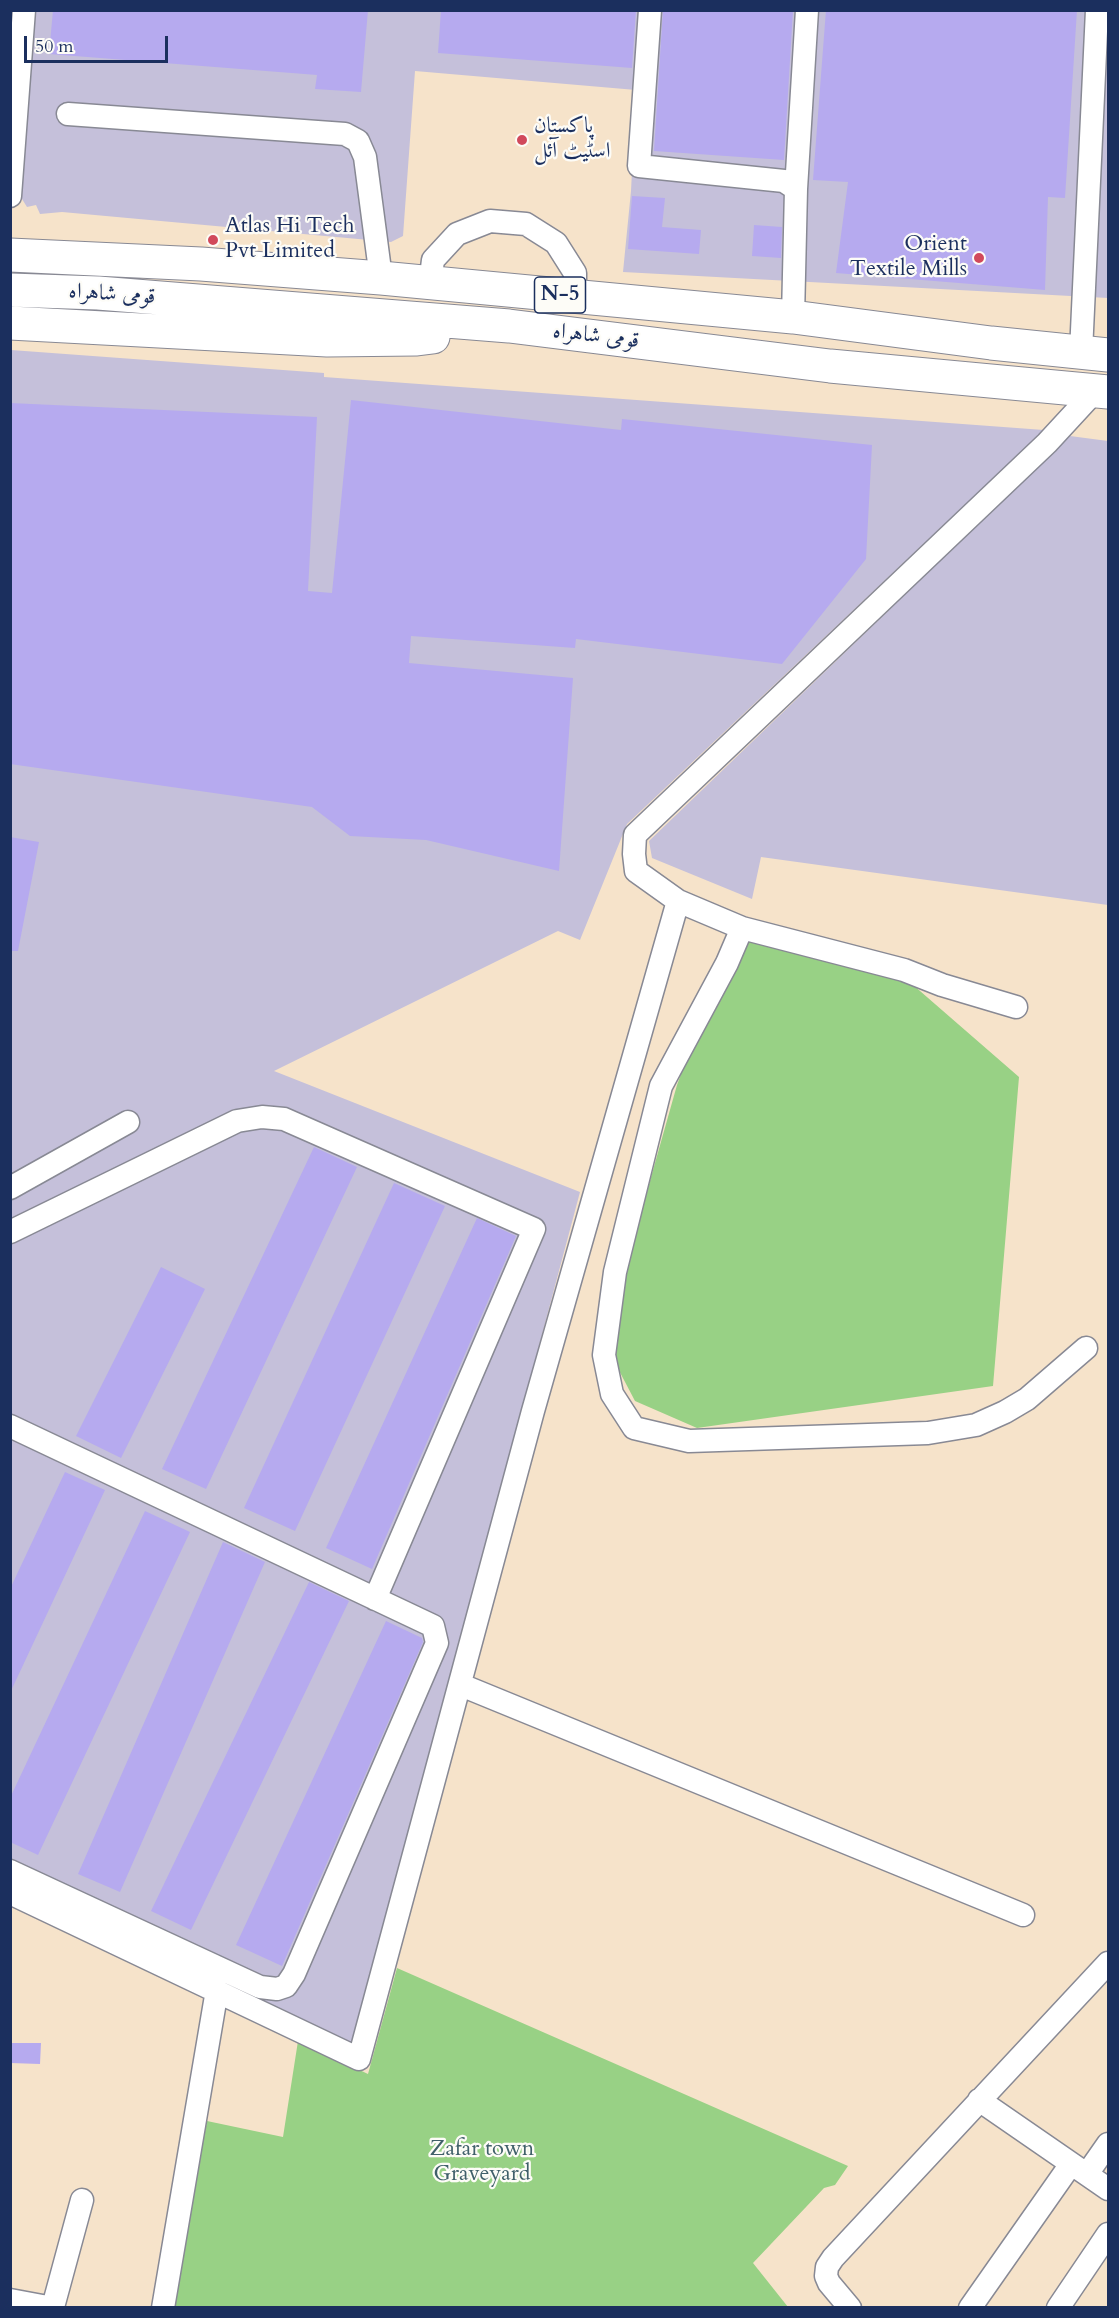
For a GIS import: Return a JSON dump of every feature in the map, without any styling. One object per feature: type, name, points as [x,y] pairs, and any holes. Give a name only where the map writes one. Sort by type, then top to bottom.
[{"type":"highway","name":"قومی شاہراہ","points":[[10,255],[201,264],[381,278],[794,317],[991,343],[1095,353]]},
{"type":"highway","name":"قومی شاہراہ","points":[[10,290],[98,293],[509,326],[830,366],[1102,392]]},
{"type":"highway","points":[[10,323],[327,340],[417,339],[509,326]]},
{"type":"street","points":[[10,196],[24,10]]},
{"type":"street","points":[[650,10],[639,166],[784,181],[796,189]]},
{"type":"street","points":[[794,317],[796,189],[807,10]]},
{"type":"street","points":[[1095,353],[1096,10]]},
{"type":"street","points":[[68,114],[345,134],[358,141],[365,157],[381,278]]},
{"type":"street","points":[[430,284],[433,261],[457,234],[490,221],[526,224],[556,243],[575,273],[574,296]]},
{"type":"street","points":[[1016,1007],[942,985],[904,970],[742,928],[678,902],[636,872],[635,835],[1102,392]]},
{"type":"street","points":[[10,1893],[217,1990],[359,2060],[533,1412],[678,902]]},
{"type":"street","points":[[742,928],[718,981],[661,1086],[615,1272],[604,1354],[612,1394],[634,1428],[689,1441],[928,1433],[976,1425],[1027,1399],[1086,1348]]},
{"type":"street","points":[[10,1232],[237,1121],[262,1116],[284,1119],[534,1229],[375,1599]]},
{"type":"street","points":[[10,1188],[128,1122]]},
{"type":"street","points":[[10,1426],[433,1626],[437,1643],[294,1974],[286,1986],[277,1989],[260,1987],[10,1872]]},
{"type":"street","points":[[461,1685],[1023,1915]]},
{"type":"street","points":[[850,2307],[829,2283],[826,2276],[827,2267],[832,2258],[1108,1963]]},
{"type":"street","points":[[163,2307],[217,1990]]},
{"type":"street","points":[[979,2100],[1108,2189]]},
{"type":"street","points":[[970,2307],[1079,2169],[1108,2144]]},
{"type":"street","points":[[10,2300],[53,2307],[81,2200]]},
{"type":"street","points":[[1058,2307],[1108,2234]]},
{"type":"shaded area","points":[[11,11],[1108,11],[1108,298],[623,272],[631,191],[636,90],[415,71],[403,236],[391,242],[62,212],[40,214],[36,205],[27,207],[22,199],[11,198]]},
{"type":"shaded area","points":[[11,350],[324,373],[324,377],[1044,430],[627,824],[580,940],[558,931],[274,1071],[580,1192],[353,2044],[11,1885]]},
{"type":"shaded area","points":[[1070,436],[1108,441],[1108,905],[761,857],[752,899],[652,858],[649,841]]},
{"type":"green space","points":[[734,928],[897,971],[1019,1077],[993,1386],[697,1428],[635,1401],[613,1359],[624,1273],[677,1085]]},
{"type":"green space","name":"Zafar town Graveyard","points":[[397,1968],[848,2166],[835,2185],[824,2188],[753,2263],[788,2307],[172,2308],[207,2121],[283,2137],[298,2041],[368,2074]]},
{"type":"building","points":[[53,10],[368,10],[361,92],[315,89],[317,75],[49,54]]},
{"type":"building","points":[[441,10],[636,10],[632,68],[438,53]]},
{"type":"building","points":[[663,10],[793,10],[784,160],[654,151]]},
{"type":"building","points":[[826,10],[1077,10],[1065,198],[1048,197],[1045,290],[836,273],[848,182],[813,180]]},
{"type":"building","points":[[632,196],[665,198],[662,227],[701,230],[699,254],[628,249]]},
{"type":"building","points":[[754,225],[782,227],[781,258],[752,256]]},
{"type":"building","points":[[351,400],[621,430],[622,419],[872,445],[866,559],[782,664],[576,639],[575,648],[411,636],[409,663],[573,678],[559,871],[426,840],[350,836],[312,807],[10,764],[10,403],[317,417],[308,591],[332,593]]},
{"type":"building","points":[[10,837],[39,842],[18,951],[10,951]]},
{"type":"building","points":[[314,1147],[357,1167],[206,1489],[162,1469]]},
{"type":"building","points":[[394,1183],[445,1206],[295,1531],[244,1508]]},
{"type":"building","points":[[477,1218],[516,1236],[372,1569],[326,1548]]},
{"type":"building","points":[[161,1267],[205,1289],[121,1458],[76,1436]]},
{"type":"building","points":[[65,1472],[105,1490],[10,1693],[10,1589]]},
{"type":"building","points":[[145,1511],[190,1532],[38,1855],[10,1842],[10,1798]]},
{"type":"building","points":[[223,1542],[265,1562],[120,1892],[78,1874]]},
{"type":"building","points":[[309,1582],[349,1601],[191,1930],[151,1911]]},
{"type":"building","points":[[386,1621],[422,1638],[423,1642],[282,1966],[236,1945]]},
{"type":"building","points":[[10,2043],[41,2043],[40,2064],[10,2063]]},
{"type":"place","name":"پاکستان اسٹیٹ آئل","points":[[522,140]]},
{"type":"place","name":"Atlas Hi Tech Pvt Limited","points":[[213,240]]},
{"type":"place","name":"Orient Textile Mills","points":[[979,258]]}]
